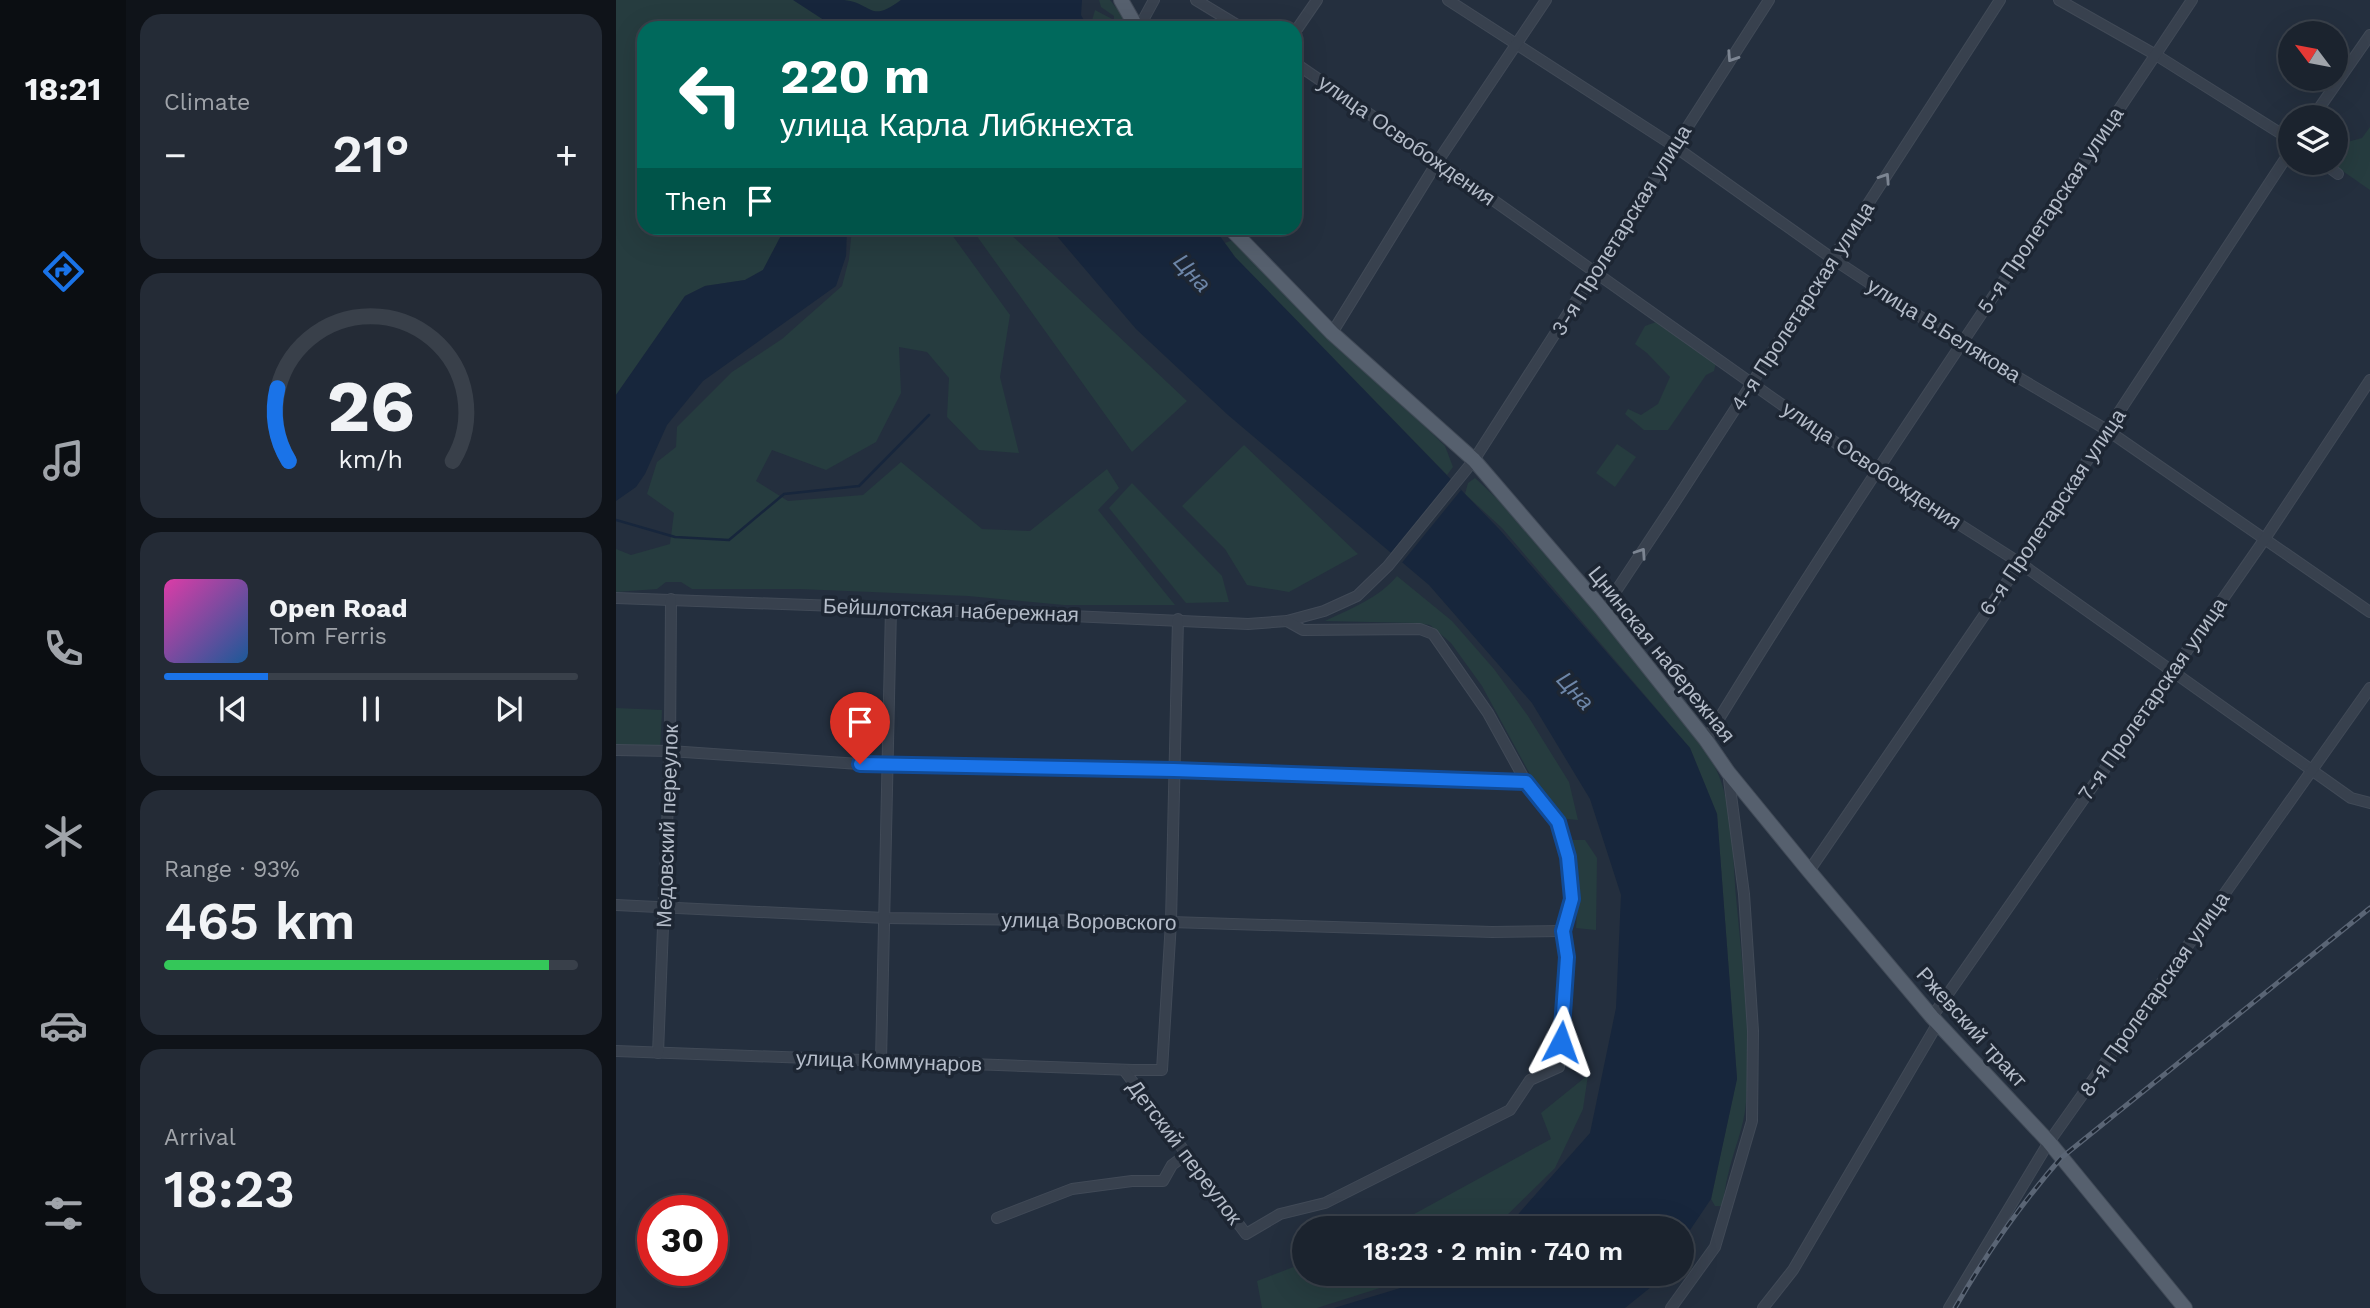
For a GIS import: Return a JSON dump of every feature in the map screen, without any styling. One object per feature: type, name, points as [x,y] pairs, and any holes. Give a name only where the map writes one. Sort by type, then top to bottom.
[{"type":"main road","points":[[1121,0],[1134,21]]},
{"type":"main road","name":"Цнинская набережная","points":[[1237,235],[1332,332],[1474,460],[1601,608],[1706,740],[1728,772]]},
{"type":"main road","name":"Ржевский тракт","points":[[1728,772],[1935,1020],[2049,1142],[2185,1308]]},
{"type":"street","points":[[1142,21],[1153,0]]},
{"type":"street","points":[[1196,0],[1230,21]]},
{"type":"street","points":[[1302,22],[1317,0]]},
{"type":"street","name":"улица В.Белякова","points":[[1448,0],[1674,146],[1960,343],[2107,430],[2370,612]]},
{"type":"street","points":[[1332,332],[1438,161],[1546,0]]},
{"type":"street","name":"3-я Пролетарская улица","points":[[1460,479],[1769,0]]},
{"type":"street","name":"4-я Пролетарская улица","points":[[1601,608],[1616,591],[1752,384],[2000,0]]},
{"type":"street","points":[[2059,0],[2156,55],[2278,132]]},
{"type":"street","name":"5-я Пролетарская улица","points":[[1706,740],[1766,642],[1960,343],[2192,0]]},
{"type":"street","points":[[2321,105],[2370,36]]},
{"type":"street","name":"улица Освобождения","points":[[1302,67],[1877,472],[2020,563],[2351,798],[2370,803]]},
{"type":"street","name":"6-я Пролетарская улица","points":[[1808,871],[2020,563],[2278,170]]},
{"type":"street","name":"7-я Пролетарская улица","points":[[1763,1308],[1793,1270],[1935,1020],[2264,540],[2370,380]]},
{"type":"street","name":"Бейшлотская набережная","points":[[616,598],[891,607],[1248,624],[1287,621],[1324,611],[1357,596],[1388,566],[1460,479]]},
{"type":"street","name":"Медовский переулок","points":[[658,1053],[666,908],[671,599]]},
{"type":"street","points":[[881,1061],[891,607]]},
{"type":"street","name":"Детский переулок","points":[[1162,1070],[1171,922],[1178,619]]},
{"type":"street","name":"Бейшлотская набережная","points":[[1246,1234],[1280,1214],[1325,1203],[1510,1110],[1530,1080],[1559,1067],[1567,957],[1563,931],[1572,899],[1568,857],[1558,822],[1526,782],[1488,713],[1433,634],[1420,629],[1303,629],[1287,621]]},
{"type":"street","name":"8-я Пролетарская улица","points":[[1949,1308],[2049,1142],[2370,688]]},
{"type":"street","points":[[616,750],[670,751],[888,766],[1174,770],[1526,782]]},
{"type":"street","name":"Цнинская набережная","points":[[1671,1308],[1715,1247],[1752,1121],[1753,1031],[1746,922],[1728,772]]},
{"type":"street","name":"улица Воровского","points":[[616,905],[885,918],[1171,922],[1492,932],[1563,931]]},
{"type":"street","name":"улица Коммунаров","points":[[616,1051],[1162,1070]]},
{"type":"street","name":"Детский переулок","points":[[1124,1070],[1246,1234]]},
{"type":"street","points":[[997,1218],[1072,1189],[1132,1181],[1163,1181],[1172,1165],[1187,1154]]},
{"type":"green space","points":[[616,0],[901,0],[872,21],[637,21],[637,235],[781,235],[763,270],[745,280],[705,286],[685,296],[616,395]]},
{"type":"green space","points":[[1099,0],[1110,0],[1124,21],[1092,21],[1095,10],[1114,20],[1114,16],[1101,7]]},
{"type":"green space","points":[[2370,127],[2370,190],[2348,175],[2348,142],[2362,138]]},
{"type":"green space","points":[[851,235],[952,235],[1010,315],[1000,377],[1019,453],[979,450],[947,417],[949,378],[927,352],[899,347],[901,393],[876,442],[826,470],[772,450],[756,481],[788,501],[863,495],[901,462],[982,529],[1030,531],[1107,469],[1119,488],[1098,510],[1175,605],[1064,605],[968,596],[799,589],[692,589],[681,582],[666,582],[657,589],[616,592],[616,549],[631,555],[670,544],[674,513],[647,494],[657,462],[676,447],[677,427],[732,372],[782,339],[842,286]]},
{"type":"green space","points":[[976,235],[1011,235],[1187,401],[1132,452]]},
{"type":"green space","points":[[1233,240],[1445,446],[1453,467],[1447,475],[1235,257],[1225,243]]},
{"type":"green space","points":[[1656,322],[1716,363],[1714,371],[1706,375],[1668,430],[1644,430],[1625,414],[1628,409],[1641,415],[1658,404],[1670,377],[1635,344],[1645,326]]},
{"type":"green space","points":[[1617,444],[1636,457],[1615,487],[1596,473]]},
{"type":"green space","points":[[1244,445],[1358,554],[1289,592],[1247,585],[1225,549],[1182,506]]},
{"type":"green space","points":[[1475,478],[1540,545],[1683,718],[1712,761],[1724,790],[1732,836],[1745,1000],[1748,1077],[1745,1112],[1722,1206],[1715,1206],[1711,1199],[1737,1078],[1717,814],[1690,748],[1502,528],[1465,494],[1468,483]]},
{"type":"green space","points":[[1132,483],[1222,576],[1229,602],[1186,603],[1109,508]]},
{"type":"green space","points":[[1397,576],[1452,621],[1494,669],[1528,716],[1569,782],[1578,820],[1558,818],[1538,789],[1482,686],[1451,643],[1430,625],[1325,621],[1373,597]]},
{"type":"green space","points":[[616,708],[662,710],[660,753],[616,749]]},
{"type":"green space","points":[[1572,840],[1585,840],[1597,858],[1596,930],[1576,928],[1579,878]]},
{"type":"green space","points":[[1588,1075],[1583,1109],[1555,1168],[1506,1216],[1410,1216],[1551,1139],[1541,1113]]},
{"type":"green space","points":[[1292,1268],[1292,1286],[1386,1286],[1317,1308],[1262,1308],[1257,1281]]},
{"type":"water","points":[[793,0],[844,0],[871,10],[883,11],[901,0],[1082,0],[1081,15],[1084,21],[825,21]]},
{"type":"water","points":[[781,235],[847,235],[846,256],[836,286],[703,381],[667,425],[645,474],[636,487],[616,501],[616,395],[685,296],[705,286],[745,280],[763,270]]},
{"type":"water","name":"Цна","points":[[1056,235],[1219,235],[1235,257],[1500,530],[1690,748],[1717,814],[1737,1079],[1711,1199],[1694,1224],[1694,1216],[1517,1216],[1590,1133],[1616,1008],[1621,895],[1590,799],[1532,703],[1429,585],[1228,415],[1136,329]]},
{"type":"water","points":[[1407,1286],[1652,1286],[1625,1308],[1334,1308]]},
{"type":"pier","points":[[1451,480],[1461,490],[1400,565],[1389,555]]},
{"type":"waterway","points":[[616,520],[675,537],[729,540],[784,494],[859,486],[929,415]]},
{"type":"railway","points":[[1955,1308],[2004,1230],[2061,1158],[2370,908]]},
{"type":"route","points":[[860,764],[1174,770],[1526,782],[1558,822],[1568,857],[1572,899],[1563,931],[1567,957],[1561,1042]]}]
